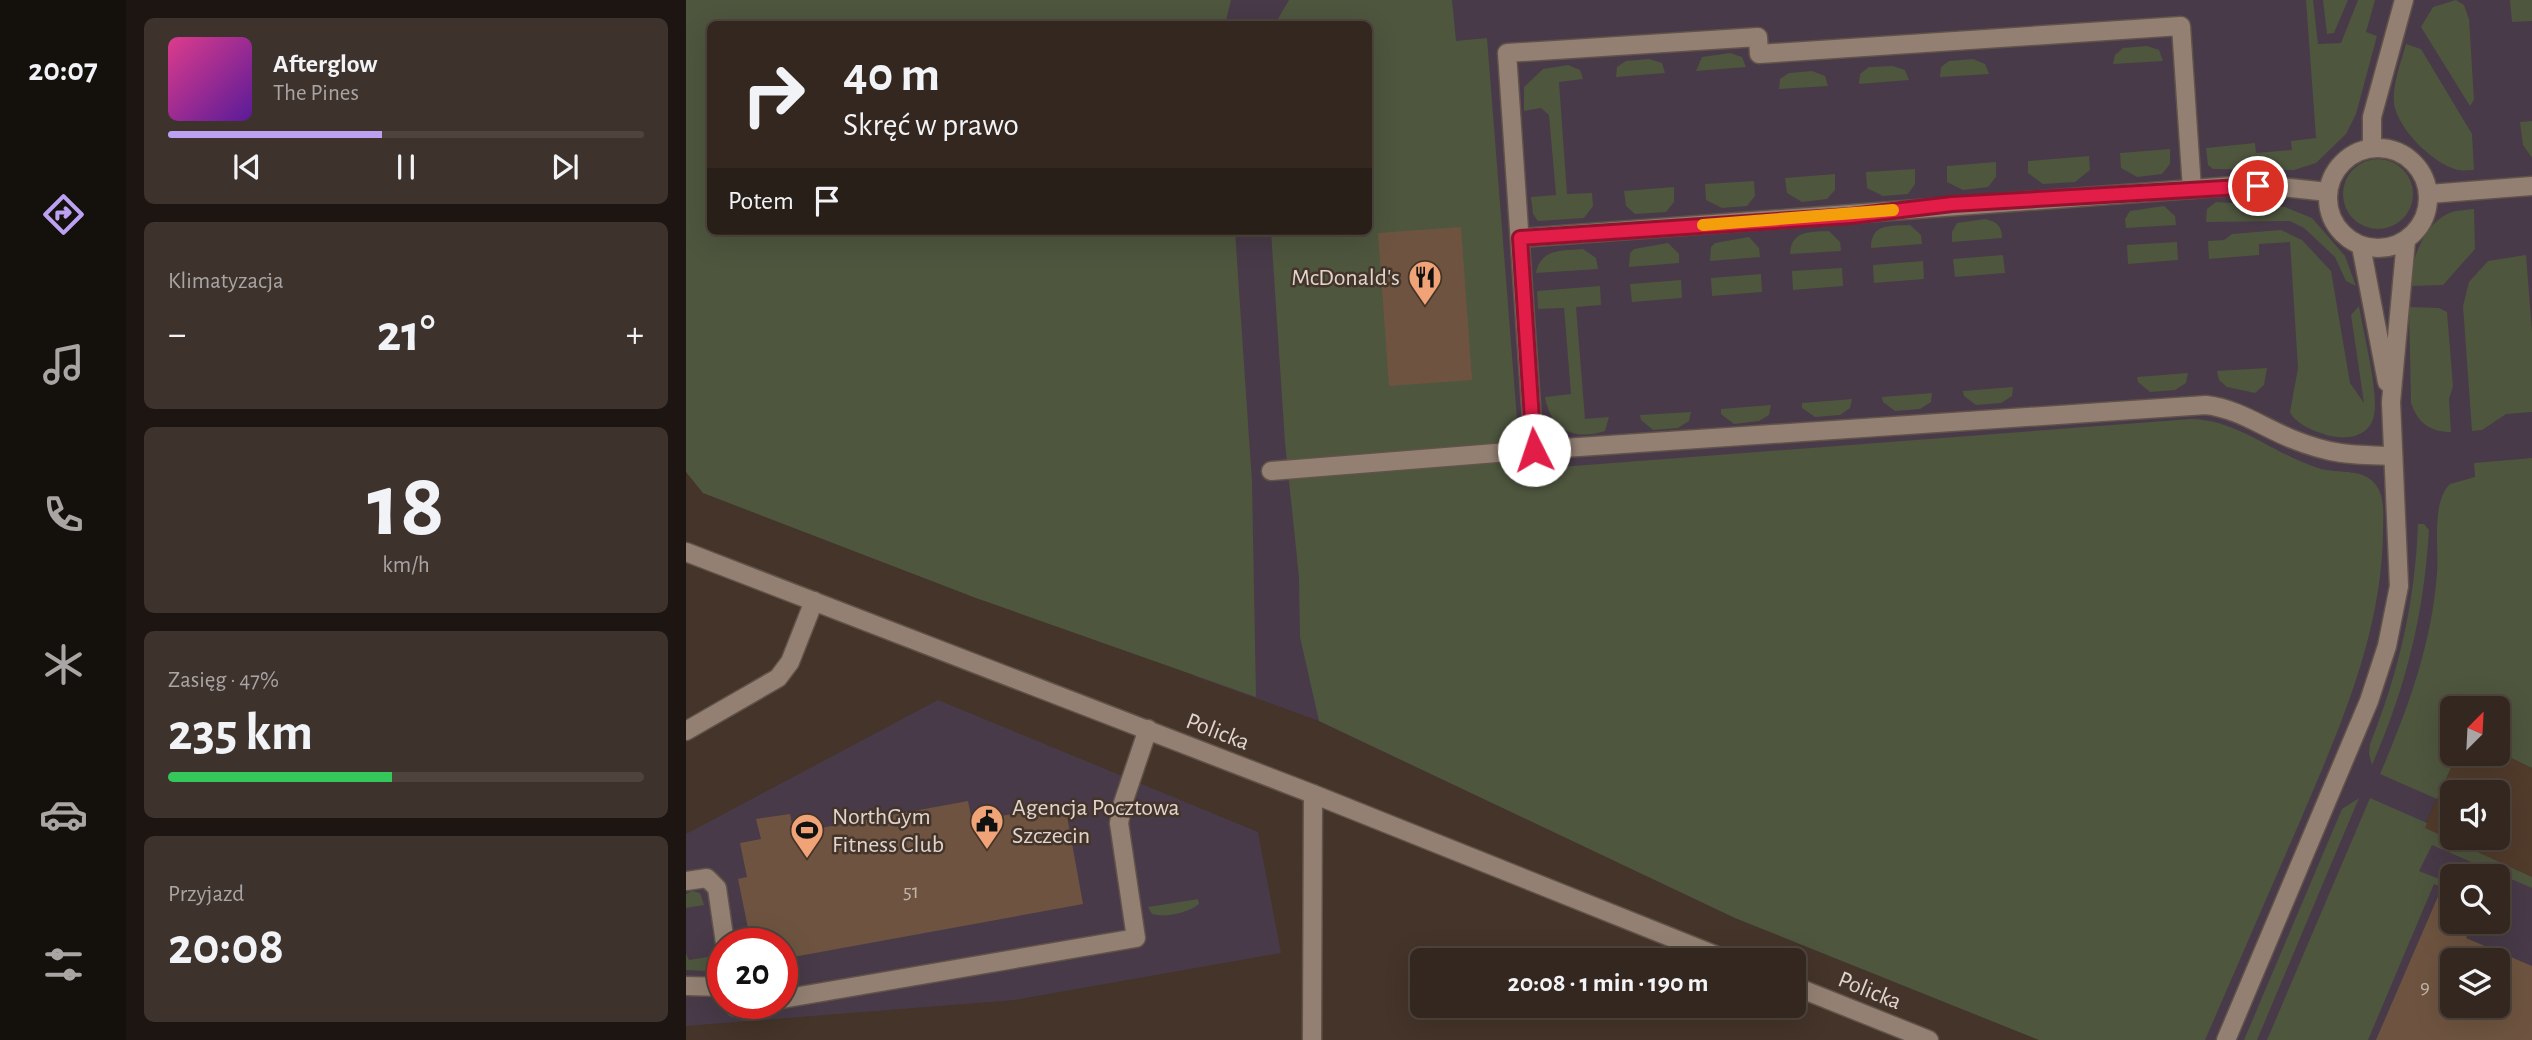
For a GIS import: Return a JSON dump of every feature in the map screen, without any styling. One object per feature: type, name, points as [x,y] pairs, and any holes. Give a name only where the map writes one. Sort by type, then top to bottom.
[{"type":"street","points":[[2372,148],[2372,117],[2404,0]]},
{"type":"street","points":[[1534,450],[1507,53],[1758,37],[1759,54],[2181,26],[2192,189]]},
{"type":"street","points":[[2372,148],[2392,149],[2410,159],[2423,174],[2429,194],[2427,212],[2419,228],[2406,240],[2384,248],[2361,246],[2342,233],[2330,215],[2328,192],[2335,171],[2351,155],[2372,148]]},
{"type":"street","points":[[2429,194],[2532,186]]},
{"type":"street","points":[[1520,238],[2192,189],[2282,187],[2328,192]]},
{"type":"street","points":[[2226,1040],[2369,701],[2387,646],[2399,586],[2391,402],[2406,240]]},
{"type":"street","points":[[2361,246],[2391,402]]},
{"type":"street","points":[[1271,471],[1534,450],[2206,405],[2230,408],[2290,438],[2337,455],[2393,456]]},
{"type":"street","name":"Policka","points":[[686,552],[1147,729],[1698,948]]},
{"type":"street","points":[[686,730],[778,678],[790,662],[814,601]]},
{"type":"street","points":[[798,996],[1136,938],[1119,823],[1147,729]]},
{"type":"street","points":[[1312,1040],[1313,794]]},
{"type":"street","points":[[686,881],[707,878],[717,888],[722,928]]},
{"type":"street","points":[[686,986],[707,987]]},
{"type":"street","name":"Policka","points":[[1806,991],[1929,1040]]},
{"type":"shaded area","points":[[1182,0],[2532,0],[2532,466],[2456,696],[2440,696],[2440,766],[2452,766],[2445,780],[2440,780],[2440,792],[2424,827],[2440,834],[2440,850],[2474,850],[2504,864],[2440,864],[2440,934],[2510,934],[2510,867],[2532,877],[2532,1040],[2039,1040],[1735,918],[1319,721],[1194,676],[1197,235],[1372,235],[1372,21],[1184,21]]},
{"type":"shaded area","points":[[938,700],[1258,832],[1281,953],[1015,1000],[798,1017],[798,928],[707,928],[707,1019],[775,1019],[686,1026],[686,834]]},
{"type":"shaded area","points":[[2510,757],[2532,768],[2532,877],[2510,867],[2510,864],[2503,864],[2472,850],[2510,850],[2510,780],[2445,780],[2452,766],[2510,766]]},
{"type":"shaded area","points":[[2440,792],[2440,835],[2424,828]]},
{"type":"green space","points":[[686,0],[1231,0],[1226,21],[707,21],[707,235],[1235,235],[1252,482],[1256,697],[976,598],[703,493],[686,472]]},
{"type":"green space","points":[[1289,0],[1452,0],[1456,41],[1487,38],[1521,470],[2191,419],[2225,425],[2302,462],[2326,470],[2360,474],[2374,482],[2383,505],[2381,571],[2375,609],[2355,683],[2313,791],[2205,1040],[2039,1040],[1735,918],[1319,721],[1300,637],[1299,577],[1285,443],[1271,235],[1372,235],[1372,21],[1277,21]]},
{"type":"green space","points":[[2306,0],[2313,0],[2318,44],[2341,43],[2358,0],[2375,0],[2366,32],[2377,36],[2356,114],[2346,134],[2316,163],[2294,170],[2213,169],[2208,165],[2206,148],[2255,143],[2256,153],[2292,150],[2291,141],[2316,138]]},
{"type":"green space","points":[[2323,0],[2348,0],[2334,33],[2327,34]]},
{"type":"green space","points":[[2456,0],[2464,5],[2469,19],[2474,100],[2470,106],[2421,27],[2433,7]]},
{"type":"green space","points":[[2510,0],[2532,0],[2532,21],[2512,22]]},
{"type":"green space","points":[[2406,44],[2421,49],[2472,134],[2474,170],[2458,170],[2438,161],[2418,144],[2402,124],[2394,104],[2394,89]]},
{"type":"green space","points":[[2147,46],[2159,50],[2163,61],[2113,64],[2115,55],[2123,48]]},
{"type":"green space","points":[[1730,53],[1742,57],[1746,67],[1696,71],[1702,57]]},
{"type":"green space","points":[[1649,59],[1662,63],[1665,73],[1616,77],[1617,67],[1626,61]]},
{"type":"green space","points":[[1973,59],[1985,64],[1989,74],[1940,77],[1941,67],[1949,61]]},
{"type":"green space","points":[[1568,65],[1580,70],[1583,79],[1559,82],[1567,194],[1592,193],[1593,206],[1584,218],[1538,221],[1533,214],[1531,197],[1556,195],[1549,115],[1541,108],[1524,111],[1524,87],[1543,69]]},
{"type":"green space","points":[[1893,66],[1905,70],[1909,80],[1859,84],[1860,74],[1869,67]]},
{"type":"green space","points":[[1812,71],[1825,76],[1828,86],[1779,89],[1780,79],[1789,73]]},
{"type":"green space","points":[[2532,121],[2532,158],[2523,145],[2520,122]]},
{"type":"green space","points":[[2170,149],[2170,164],[2162,174],[2137,177],[2121,168],[2120,153]]},
{"type":"green space","points":[[2089,156],[2090,170],[2075,182],[2043,184],[2028,173],[2028,161]]},
{"type":"green space","points":[[2378,159],[2397,165],[2407,175],[2413,194],[2407,213],[2397,223],[2378,229],[2359,223],[2349,213],[2343,194],[2349,175],[2359,165]]},
{"type":"green space","points":[[1996,162],[1996,177],[1988,187],[1963,190],[1947,182],[1947,166]]},
{"type":"green space","points":[[1915,169],[1915,184],[1908,194],[1883,196],[1867,188],[1866,172]]},
{"type":"green space","points":[[1835,174],[1835,190],[1827,199],[1802,202],[1787,193],[1785,178]]},
{"type":"green space","points":[[1754,181],[1755,196],[1747,206],[1722,208],[1706,200],[1705,184]]},
{"type":"green space","points":[[1674,187],[1674,202],[1666,212],[1635,214],[1626,206],[1624,191]]},
{"type":"green space","points":[[2216,202],[2285,207],[2312,218],[2345,256],[2356,286],[2346,281],[2335,257],[2304,228],[2290,221],[2206,222],[2207,209]]},
{"type":"green space","points":[[2164,206],[2175,216],[2176,225],[2126,228],[2125,219],[2130,211]]},
{"type":"green space","points":[[2474,209],[2475,249],[2443,285],[2410,286],[2416,254],[2434,224],[2452,212]]},
{"type":"green space","points":[[1985,219],[1998,225],[2002,238],[1952,242],[1952,232],[1957,223]]},
{"type":"green space","points":[[1910,225],[1921,235],[1922,244],[1871,248],[1874,234],[1878,230],[1889,226]]},
{"type":"green space","points":[[2281,230],[2302,240],[2331,271],[2350,383],[2364,403],[2351,315],[2359,306],[2373,377],[2375,405],[2372,422],[2358,435],[2338,437],[2320,433],[2302,425],[2290,412],[2298,368],[2290,242],[2259,244],[2259,255],[2209,259],[2208,241],[2224,240],[2232,234]]},
{"type":"green space","points":[[1829,231],[1840,242],[1841,251],[1790,254],[1791,246],[1798,236],[1809,232]]},
{"type":"green space","points":[[1749,237],[1759,248],[1760,257],[1710,261],[1711,247],[1715,243]]},
{"type":"green space","points":[[2177,242],[2178,260],[2128,264],[2127,245]]},
{"type":"green space","points":[[1668,243],[1679,254],[1679,263],[1629,267],[1630,253],[1634,249]]},
{"type":"green space","points":[[1583,249],[1596,258],[1598,269],[1536,273],[1542,259],[1548,255]]},
{"type":"green space","points":[[2003,255],[2005,273],[1955,277],[1953,259]]},
{"type":"green space","points":[[2526,255],[2532,332],[2532,412],[2506,414],[2482,430],[2472,431],[2463,306],[2469,282],[2488,261]]},
{"type":"green space","points":[[1923,261],[1924,279],[1874,283],[1873,265]]},
{"type":"green space","points":[[1842,268],[1843,286],[1793,290],[1792,271]]},
{"type":"green space","points":[[1761,274],[1762,292],[1712,296],[1711,278]]},
{"type":"green space","points":[[1681,280],[1682,298],[1632,302],[1630,284]]},
{"type":"green space","points":[[1600,286],[1601,305],[1576,307],[1585,419],[1609,417],[1605,431],[1583,435],[1558,425],[1548,408],[1545,397],[1571,394],[1564,308],[1538,309],[1537,291]]},
{"type":"green space","points":[[2409,307],[2439,308],[2447,312],[2453,386],[2449,399],[2451,432],[2426,425],[2417,416],[2411,403]]},
{"type":"green space","points":[[2267,368],[2264,385],[2255,393],[2227,387],[2219,380],[2217,371]]},
{"type":"green space","points":[[2188,373],[2186,383],[2175,390],[2150,392],[2138,382],[2137,377]]},
{"type":"green space","points":[[2013,387],[2012,396],[2001,403],[1976,405],[1964,396],[1963,391]]},
{"type":"green space","points":[[1932,393],[1931,402],[1920,409],[1895,411],[1883,402],[1882,397]]},
{"type":"green space","points":[[1852,399],[1850,408],[1840,415],[1815,417],[1802,408],[1802,403]]},
{"type":"green space","points":[[1771,405],[1769,415],[1759,421],[1734,424],[1721,414],[1721,409]]},
{"type":"green space","points":[[1691,412],[1689,421],[1678,428],[1653,430],[1641,420],[1640,415]]},
{"type":"green space","points":[[2532,458],[2532,768],[2510,757],[2510,696],[2440,696],[2440,766],[2452,766],[2445,780],[2440,780],[2437,799],[2380,774],[2409,700],[2430,625],[2437,573],[2440,502],[2450,484],[2475,477],[2474,463]]},
{"type":"green space","points":[[2418,524],[2424,524],[2429,530],[2418,621],[2395,708],[2372,765],[2370,744],[2404,636],[2413,581]]},
{"type":"green space","points":[[2359,798],[2257,1040],[2244,1040],[2342,809]]},
{"type":"green space","points":[[2370,798],[2427,823],[2425,828],[2440,835],[2440,848],[2432,845],[2419,871],[2440,879],[2440,886],[2434,884],[2368,1040],[2267,1040]]},
{"type":"green space","points":[[2444,850],[2473,850],[2504,864],[2476,864]]},
{"type":"green space","points":[[2510,867],[2532,877],[2532,888],[2510,879]]},
{"type":"green space","points":[[692,891],[700,893],[704,905],[686,908],[686,894]]},
{"type":"green space","points":[[1198,899],[1199,904],[1194,907],[1170,915],[1152,914],[1148,907]]},
{"type":"green space","points":[[686,954],[689,960],[707,957],[707,971],[686,970]]},
{"type":"building","name":"McDonald's","points":[[1461,227],[1472,380],[1389,386],[1378,233]]},
{"type":"building","points":[[968,801],[972,821],[1065,805],[1083,904],[798,956],[798,928],[748,928],[738,879],[747,877],[740,843],[761,839],[756,819],[790,814],[794,833]]},
{"type":"building","points":[[2440,892],[2440,934],[2468,934],[2466,938],[2490,948],[2440,948],[2440,1018],[2510,1018],[2510,957],[2532,966],[2532,1040],[2376,1040]]},
{"type":"slow traffic","points":[[1703,225],[1851,216],[1893,210]]},
{"type":"place","name":"McDonald's","points":[[1425,307]]},
{"type":"place","name":"Agencja Pocztowa Szczecin","points":[[987,851]]},
{"type":"place","name":"NorthGym Fitness Club","points":[[807,860]]},
{"type":"route","points":[[1534,450],[1520,238],[1851,216],[1952,204],[2258,186]]}]
